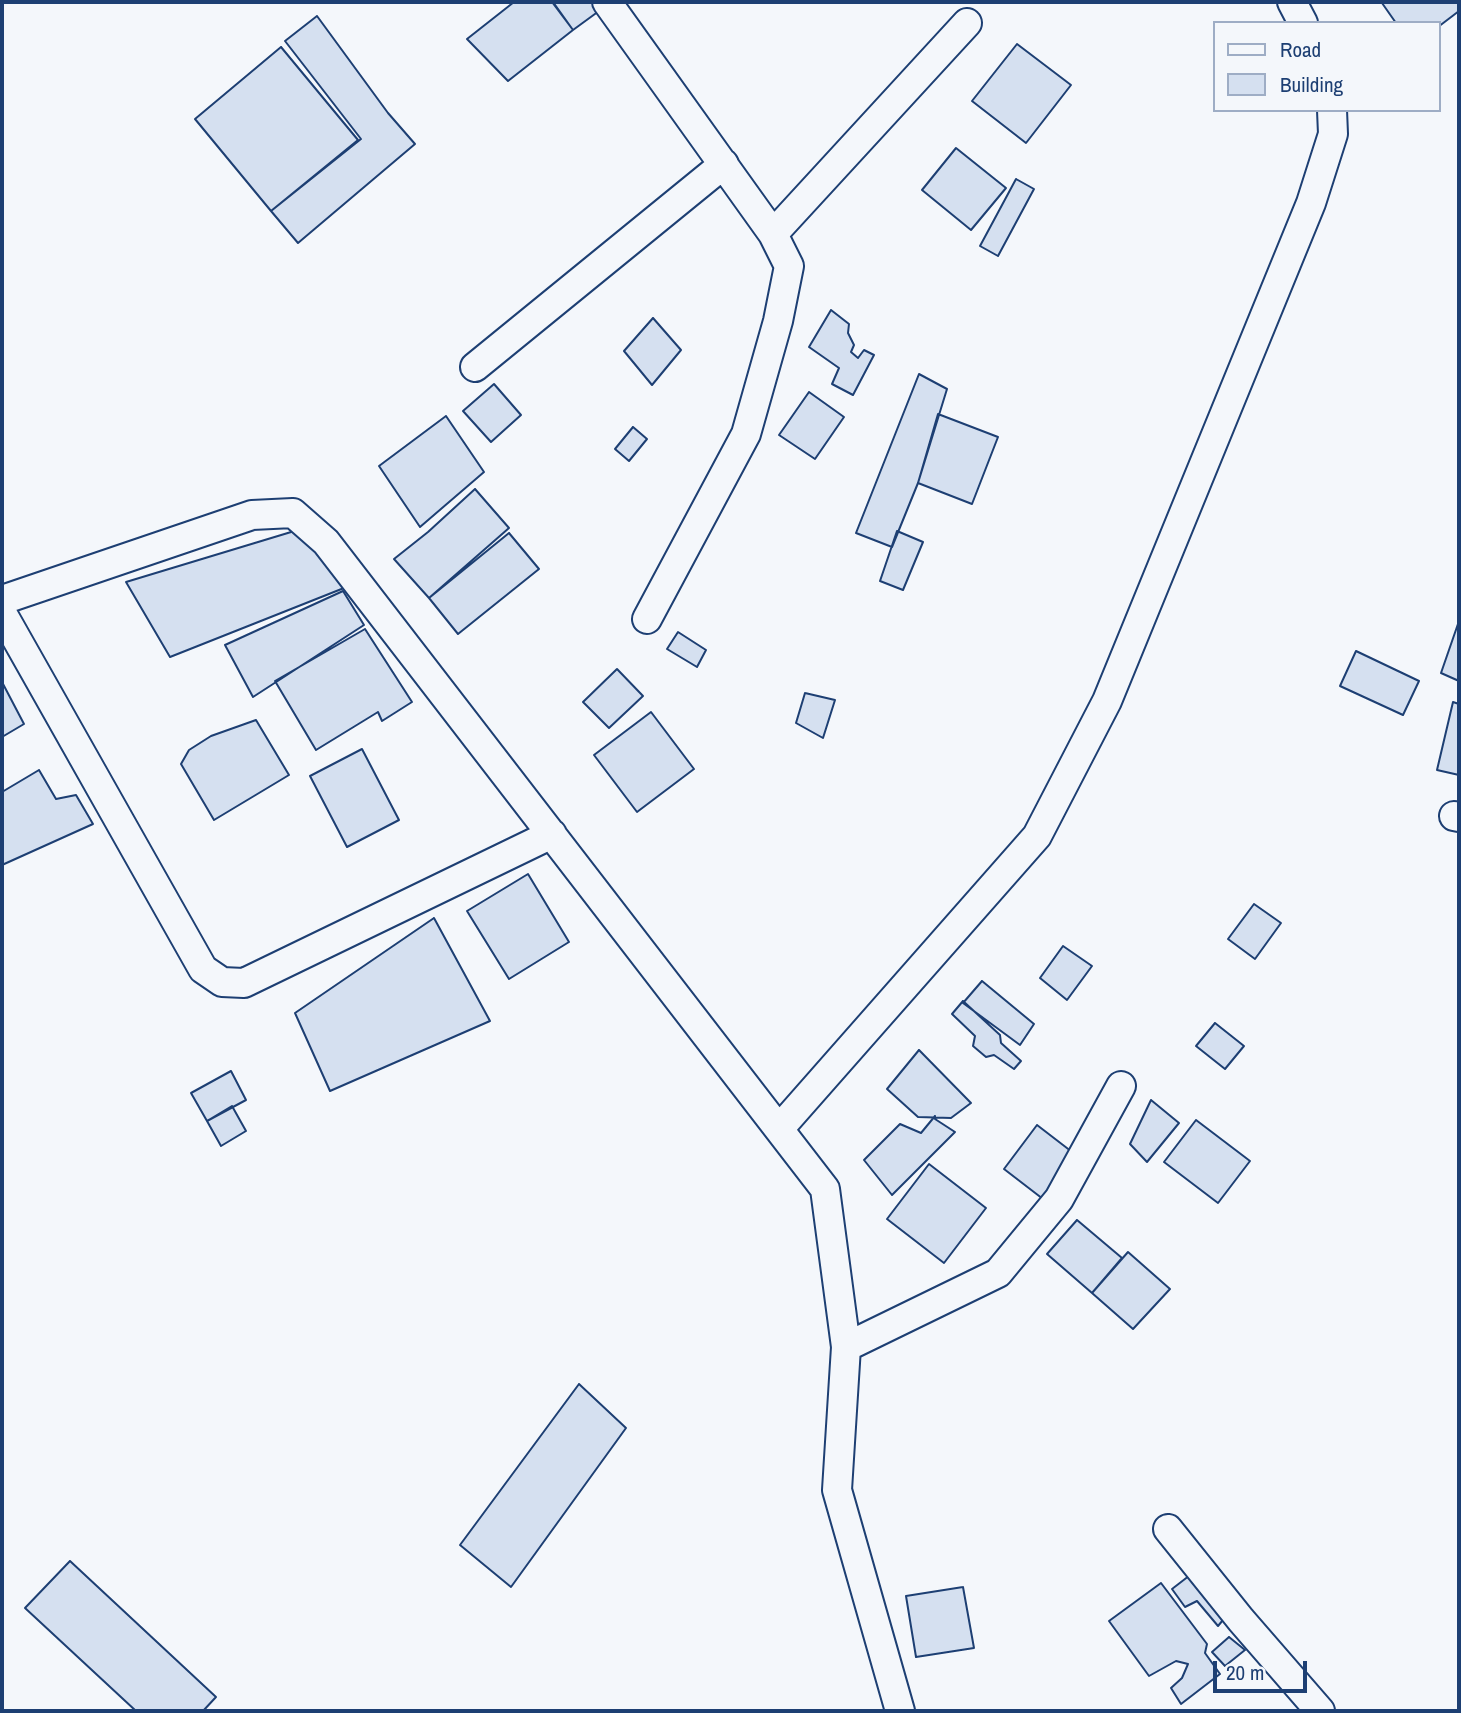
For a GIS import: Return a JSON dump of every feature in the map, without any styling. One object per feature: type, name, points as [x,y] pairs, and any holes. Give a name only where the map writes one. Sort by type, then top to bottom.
[{"type":"street","points":[[607,2],[773,234],[789,266],[778,321],[746,434],[647,619]]},
{"type":"street","points":[[1292,2],[1302,21]]},
{"type":"street","points":[[773,234],[967,23]]},
{"type":"street","points":[[779,1129],[1037,836],[1107,701],[1311,203],[1333,134],[1332,112]]},
{"type":"street","points":[[475,367],[723,164]]},
{"type":"street","points":[[2,600],[252,515],[293,513],[326,541],[825,1189],[846,1347],[837,1490],[900,1711]]},
{"type":"street","points":[[2,613],[203,969],[222,982],[244,983],[552,834]]},
{"type":"street","points":[[846,1347],[998,1273],[1059,1199],[1121,1086]]},
{"type":"street","points":[[1168,1529],[1241,1620],[1320,1711]]},
{"type":"building","points":[[514,2],[552,2],[573,30],[508,81],[467,39]]},
{"type":"building","points":[[553,2],[593,2],[599,11],[573,30]]},
{"type":"building","points":[[1459,2],[1459,11],[1440,25],[1440,21],[1395,21],[1382,3]]},
{"type":"building","points":[[317,16],[388,113],[415,144],[298,243],[271,211],[361,139],[285,41]]},
{"type":"building","points":[[1017,44],[1071,85],[1026,143],[972,101]]},
{"type":"building","points":[[281,47],[358,140],[271,211],[195,119]]},
{"type":"building","points":[[956,148],[1006,188],[971,230],[922,190]]},
{"type":"building","points":[[1016,179],[1034,189],[998,256],[980,246]]},
{"type":"building","points":[[831,310],[849,324],[848,333],[854,345],[851,352],[858,358],[864,350],[874,355],[853,395],[832,384],[839,368],[809,347]]},
{"type":"building","points":[[653,318],[681,350],[652,385],[624,351]]},
{"type":"building","points":[[919,374],[947,389],[918,483],[892,547],[856,533]]},
{"type":"building","points":[[494,384],[521,415],[491,442],[463,411]]},
{"type":"building","points":[[809,392],[844,417],[815,459],[779,435]]},
{"type":"building","points":[[938,414],[998,437],[972,504],[918,483]]},
{"type":"building","points":[[446,416],[484,472],[420,527],[379,466]]},
{"type":"building","points":[[633,427],[647,439],[629,461],[615,449]]},
{"type":"building","points":[[475,489],[509,528],[429,598],[394,559]]},
{"type":"building","points":[[301,529],[344,588],[170,657],[126,582]]},
{"type":"building","points":[[897,531],[923,542],[903,590],[880,581]]},
{"type":"building","points":[[509,533],[539,569],[458,634],[429,598]]},
{"type":"building","points":[[343,591],[364,625],[253,697],[225,645]]},
{"type":"building","points":[[1459,621],[1459,681],[1441,673]]},
{"type":"building","points":[[365,629],[412,702],[382,721],[378,712],[316,750],[275,681]]},
{"type":"building","points":[[678,632],[706,650],[697,667],[667,649]]},
{"type":"building","points":[[1356,651],[1419,681],[1403,715],[1340,686]]},
{"type":"building","points":[[617,669],[643,696],[609,728],[583,702]]},
{"type":"building","points":[[2,682],[24,724],[2,737]]},
{"type":"building","points":[[805,693],[835,700],[823,738],[796,723]]},
{"type":"building","points":[[1453,702],[1459,704],[1459,775],[1437,770]]},
{"type":"building","points":[[651,712],[694,769],[637,812],[594,755]]},
{"type":"building","points":[[256,720],[289,775],[214,820],[181,764],[189,750],[211,736]]},
{"type":"building","points":[[362,749],[399,820],[347,847],[310,776]]},
{"type":"building","points":[[39,770],[56,799],[76,795],[93,824],[2,865],[2,792]]},
{"type":"building","points":[[528,874],[569,942],[509,979],[467,911]]},
{"type":"building","points":[[1254,904],[1281,923],[1255,959],[1228,939]]},
{"type":"building","points":[[434,918],[490,1021],[330,1091],[295,1013]]},
{"type":"building","points":[[1063,946],[1092,966],[1067,1000],[1040,978]]},
{"type":"building","points":[[982,981],[1034,1024],[1020,1045],[963,1003]]},
{"type":"building","points":[[963,1001],[1000,1035],[1001,1043],[1021,1061],[1014,1069],[994,1055],[986,1057],[973,1046],[975,1036],[952,1014]]},
{"type":"building","points":[[1215,1023],[1244,1046],[1225,1069],[1196,1046]]},
{"type":"building","points":[[919,1050],[971,1103],[951,1118],[918,1117],[887,1089]]},
{"type":"building","points":[[231,1071],[246,1100],[207,1121],[191,1093]]},
{"type":"building","points":[[1151,1100],[1179,1123],[1147,1162],[1130,1144]]},
{"type":"building","points":[[232,1106],[246,1131],[221,1146],[207,1121]]},
{"type":"building","points":[[935,1116],[935,1119],[955,1132],[892,1195],[864,1160],[900,1124],[921,1133]]},
{"type":"building","points":[[1196,1120],[1250,1161],[1218,1203],[1164,1162]]},
{"type":"building","points":[[1037,1125],[1076,1155],[1043,1199],[1004,1169]]},
{"type":"building","points":[[929,1164],[986,1208],[944,1263],[887,1219]]},
{"type":"building","points":[[1077,1220],[1122,1258],[1092,1293],[1047,1254]]},
{"type":"building","points":[[1128,1252],[1170,1289],[1133,1329],[1092,1293]]},
{"type":"building","points":[[579,1384],[626,1428],[511,1587],[460,1545]]},
{"type":"building","points":[[70,1561],[216,1697],[203,1711],[136,1711],[25,1608]]},
{"type":"building","points":[[1194,1572],[1228,1614],[1218,1626],[1197,1601],[1185,1607],[1172,1589]]},
{"type":"building","points":[[1161,1583],[1207,1644],[1205,1653],[1220,1674],[1181,1704],[1171,1688],[1182,1678],[1188,1664],[1176,1661],[1149,1676],[1109,1621]]},
{"type":"building","points":[[963,1587],[974,1648],[916,1657],[906,1596]]},
{"type":"building","points":[[1229,1637],[1245,1650],[1225,1666],[1212,1652]]}]
